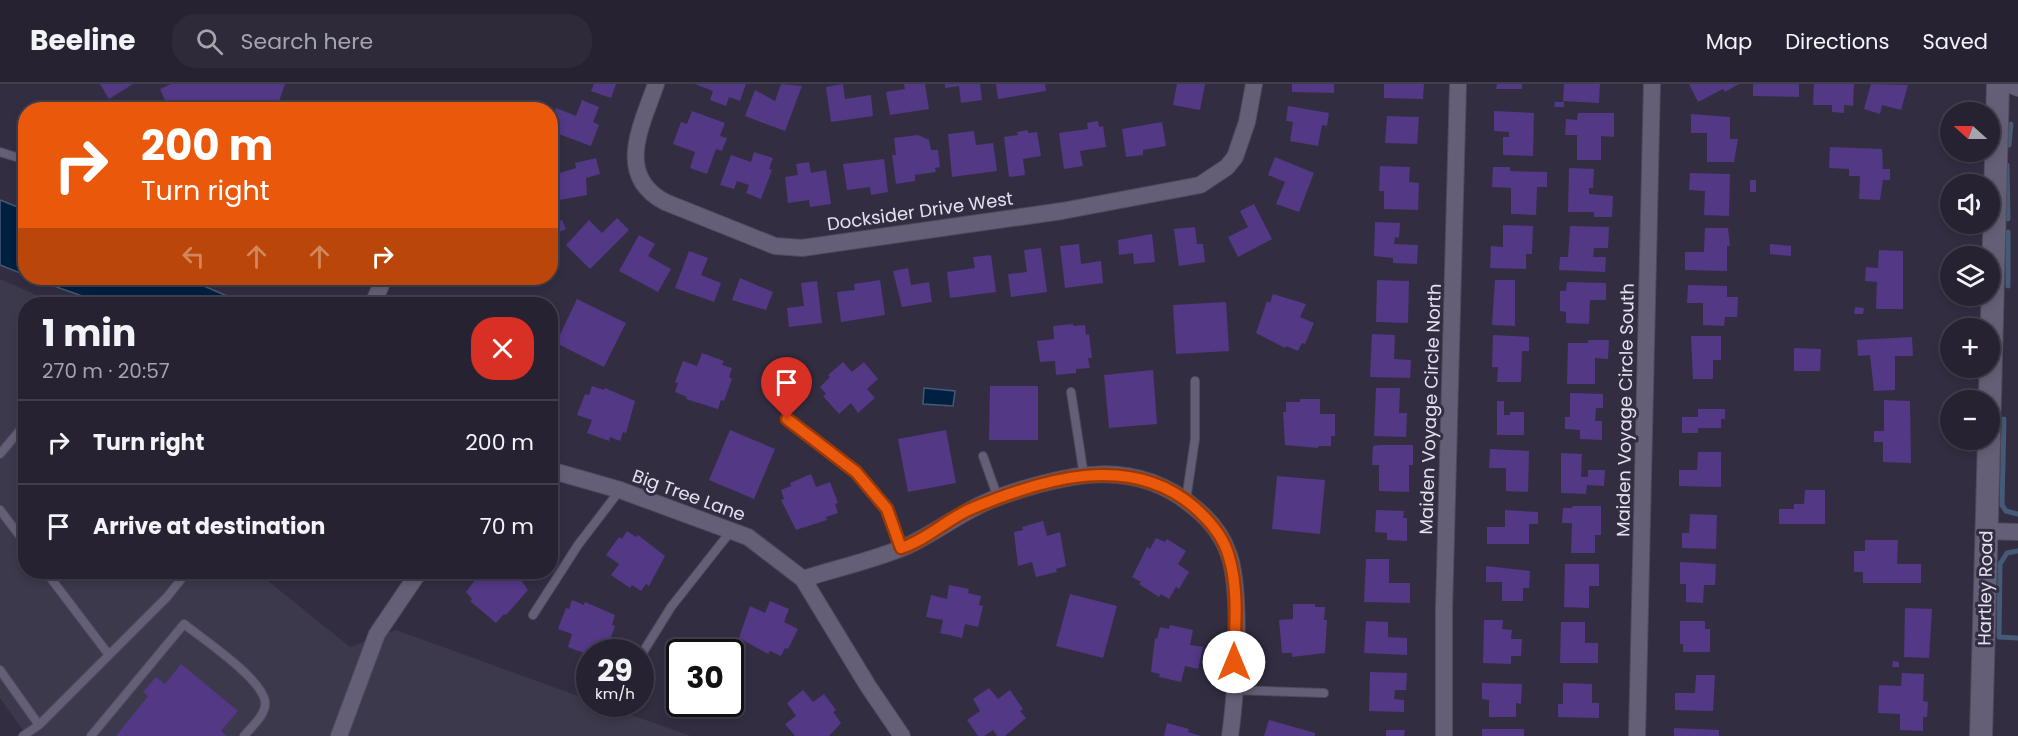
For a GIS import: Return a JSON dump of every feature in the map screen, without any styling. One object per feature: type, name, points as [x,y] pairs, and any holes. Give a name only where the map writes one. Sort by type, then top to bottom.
[{"type":"street","name":"Docksider Drive West","points":[[656,84],[636,141],[636,168],[644,185],[655,197],[665,202],[775,246],[802,248],[1062,211],[1200,185],[1227,167],[1235,157],[1247,122],[1254,84]]},
{"type":"street","name":"Maiden Voyage Circle North","points":[[1444,736],[1444,609],[1458,84]]},
{"type":"street","name":"Maiden Voyage Circle South","points":[[1637,736],[1652,84]]},
{"type":"street","points":[[1990,390],[1998,84]]},
{"type":"street","points":[[2008,84],[2018,88]]},
{"type":"street","name":"Hartley Road","points":[[1981,736],[1989,450]]},
{"type":"street","name":"Big Tree Lane","points":[[558,472],[620,490],[748,537],[803,579]]},
{"type":"street","points":[[902,736],[868,686],[803,579],[901,548],[969,509],[998,498],[1084,476],[1131,475],[1156,482],[1186,500],[1218,533],[1229,556],[1235,589],[1230,736]]},
{"type":"street","points":[[1986,531],[2018,532]]},
{"type":"street","points":[[339,736],[377,634],[414,579]]},
{"type":"lane","points":[[0,152],[18,158]]},
{"type":"lane","points":[[1186,500],[1195,439],[1195,381]]},
{"type":"lane","points":[[1071,392],[1084,476]]},
{"type":"lane","points":[[787,419],[856,472],[887,509],[901,548]]},
{"type":"lane","points":[[0,454],[18,433]]},
{"type":"lane","points":[[983,456],[998,498]]},
{"type":"lane","points":[[558,576],[578,545],[620,490]]},
{"type":"lane","points":[[0,510],[18,534]]},
{"type":"lane","points":[[651,639],[671,608],[731,531]]},
{"type":"lane","points":[[51,579],[109,655]]},
{"type":"lane","points":[[23,736],[39,725],[167,597],[181,579]]},
{"type":"lane","points":[[533,615],[556,579]]},
{"type":"lane","points":[[91,736],[184,624],[258,685],[266,702],[263,714],[244,736]]},
{"type":"lane","points":[[0,670],[39,725]]},
{"type":"lane","points":[[1233,690],[1324,693]]},
{"type":"shaded area","points":[[0,279],[41,297],[18,297],[18,579],[266,579],[350,647],[396,630],[576,695],[576,717],[637,717],[691,736],[27,736],[0,698]]},
{"type":"water","points":[[0,200],[18,207],[18,272],[0,265]]},
{"type":"water","points":[[51,285],[201,285],[230,297],[85,297]]},
{"type":"water","points":[[924,388],[955,391],[953,406],[923,404]]},
{"type":"building","points":[[100,84],[133,84],[109,99]]},
{"type":"building","points":[[171,84],[285,84],[279,102],[166,102],[160,89]]},
{"type":"building","points":[[594,84],[616,84],[611,98],[591,91]]},
{"type":"building","points":[[695,84],[746,84],[740,101],[729,97],[726,106],[710,100],[713,91]]},
{"type":"building","points":[[781,84],[802,86],[785,131],[745,116],[755,90],[775,101]]},
{"type":"building","points":[[843,84],[845,99],[871,95],[873,116],[831,122],[826,87]]},
{"type":"building","points":[[904,84],[925,84],[929,109],[890,115],[886,92],[905,89]]},
{"type":"building","points":[[945,84],[980,84],[982,100],[961,103],[959,86],[945,88]]},
{"type":"building","points":[[996,84],[1045,84],[1046,91],[998,99]]},
{"type":"building","points":[[1177,84],[1205,84],[1200,110],[1173,105]]},
{"type":"building","points":[[1292,84],[1334,84],[1334,93],[1292,92]]},
{"type":"building","points":[[1384,84],[1424,84],[1423,99],[1384,98]]},
{"type":"building","points":[[1497,84],[1522,84],[1522,89],[1496,89]]},
{"type":"building","points":[[1564,84],[1600,84],[1599,103],[1563,101]]},
{"type":"building","points":[[1689,84],[1739,84],[1725,92],[1723,89],[1698,102]]},
{"type":"building","points":[[1753,84],[1799,84],[1799,97],[1753,96]]},
{"type":"building","points":[[1814,84],[1854,84],[1853,106],[1844,105],[1844,113],[1832,112],[1832,105],[1813,105]]},
{"type":"building","points":[[1871,84],[1908,85],[1901,110],[1882,105],[1880,114],[1864,109]]},
{"type":"building","points":[[582,100],[599,107],[593,122],[599,125],[591,146],[558,134],[560,123],[558,122],[558,109],[576,116]]},
{"type":"building","points":[[1555,102],[1564,102],[1564,107],[1554,107]]},
{"type":"building","points":[[1288,106],[1329,113],[1327,126],[1322,125],[1318,146],[1290,141],[1293,122],[1286,121]]},
{"type":"building","points":[[692,111],[725,123],[720,136],[727,138],[722,151],[716,149],[707,174],[690,168],[695,152],[673,144],[681,122],[687,124]]},
{"type":"building","points":[[1494,111],[1534,113],[1533,156],[1503,155],[1503,137],[1509,137],[1509,132],[1494,131]]},
{"type":"building","points":[[1578,113],[1614,113],[1614,137],[1601,136],[1601,160],[1577,160],[1577,135],[1565,135],[1566,119],[1577,120]]},
{"type":"building","points":[[1691,114],[1730,117],[1730,139],[1738,139],[1734,162],[1707,162],[1707,133],[1691,133]]},
{"type":"building","points":[[1387,116],[1419,117],[1417,144],[1385,143]]},
{"type":"building","points":[[1098,121],[1099,127],[1103,126],[1106,147],[1080,151],[1083,166],[1064,169],[1059,133],[1088,129],[1087,123]]},
{"type":"building","points":[[1162,122],[1166,146],[1143,150],[1143,155],[1126,157],[1122,129]]},
{"type":"building","points":[[1028,130],[1028,133],[1037,132],[1041,156],[1023,159],[1025,175],[1009,177],[1004,137],[1018,135],[1017,132]]},
{"type":"building","points":[[974,131],[976,145],[993,143],[997,171],[952,177],[948,134]]},
{"type":"building","points":[[918,135],[929,140],[931,150],[938,150],[940,167],[935,168],[936,172],[915,175],[915,181],[896,184],[892,155],[896,155],[894,138]]},
{"type":"building","points":[[1830,147],[1882,149],[1883,169],[1890,169],[1890,180],[1883,180],[1880,200],[1859,199],[1860,176],[1849,176],[1849,169],[1829,168]]},
{"type":"building","points":[[754,152],[773,158],[769,169],[772,170],[761,199],[746,193],[749,185],[737,181],[734,189],[720,185],[731,155],[751,162]]},
{"type":"building","points":[[1275,157],[1314,173],[1299,212],[1276,204],[1285,182],[1268,175]]},
{"type":"building","points":[[596,158],[600,174],[586,178],[587,195],[558,200],[558,174],[576,168],[575,163]]},
{"type":"building","points":[[884,159],[888,192],[871,195],[870,187],[847,190],[843,164]]},
{"type":"building","points":[[809,162],[811,173],[826,170],[831,204],[810,207],[809,200],[788,203],[785,177],[798,175],[796,164]]},
{"type":"building","points":[[1380,166],[1410,167],[1409,182],[1419,183],[1418,210],[1384,209],[1384,191],[1379,191]]},
{"type":"building","points":[[1493,167],[1510,167],[1510,171],[1547,172],[1547,187],[1537,187],[1536,215],[1511,214],[1511,188],[1492,187]]},
{"type":"building","points":[[1569,168],[1594,169],[1593,188],[1589,188],[1589,194],[1613,196],[1612,217],[1594,217],[1594,212],[1568,212]]},
{"type":"building","points":[[1690,173],[1730,174],[1729,216],[1704,215],[1705,191],[1689,190]]},
{"type":"building","points":[[1750,180],[1756,180],[1756,192],[1750,192]]},
{"type":"building","points":[[1254,204],[1272,239],[1238,257],[1228,237],[1248,227],[1240,211]]},
{"type":"building","points":[[617,218],[629,230],[590,269],[566,245],[589,220],[602,233]]},
{"type":"building","points":[[562,220],[566,229],[558,232],[558,222]]},
{"type":"building","points":[[1375,222],[1400,223],[1399,238],[1395,237],[1394,244],[1418,245],[1417,264],[1393,263],[1393,258],[1374,256]]},
{"type":"building","points":[[1503,225],[1533,226],[1532,254],[1526,254],[1526,269],[1490,268],[1491,246],[1503,247]]},
{"type":"building","points":[[1570,226],[1609,227],[1608,248],[1594,248],[1593,257],[1606,257],[1605,272],[1559,270],[1560,257],[1568,257]]},
{"type":"building","points":[[1195,227],[1197,244],[1203,244],[1205,262],[1179,266],[1174,229]]},
{"type":"building","points":[[1705,228],[1728,228],[1730,246],[1727,246],[1727,271],[1685,270],[1685,252],[1704,252]]},
{"type":"building","points":[[1152,234],[1155,262],[1134,264],[1133,253],[1119,255],[1118,240]]},
{"type":"building","points":[[639,235],[655,244],[648,256],[671,269],[658,292],[619,271]]},
{"type":"building","points":[[1079,244],[1081,264],[1101,261],[1103,283],[1065,288],[1060,246]]},
{"type":"building","points":[[1770,244],[1791,246],[1791,256],[1770,254]]},
{"type":"building","points":[[1041,248],[1047,292],[1011,297],[1008,274],[1027,272],[1024,250]]},
{"type":"building","points":[[1879,250],[1903,251],[1903,309],[1876,309],[1877,282],[1865,281],[1866,267],[1878,268]]},
{"type":"building","points":[[689,251],[708,258],[701,275],[721,283],[714,302],[675,288]]},
{"type":"building","points":[[991,255],[996,292],[950,298],[947,272],[975,268],[973,257]]},
{"type":"building","points":[[908,268],[911,285],[929,282],[932,302],[902,307],[893,271]]},
{"type":"building","points":[[740,278],[773,292],[766,310],[732,300]]},
{"type":"building","points":[[880,280],[885,315],[841,322],[837,292],[855,290],[854,284]]},
{"type":"building","points":[[1377,280],[1409,281],[1408,323],[1376,322]]},
{"type":"building","points":[[1495,280],[1515,280],[1515,326],[1492,325]]},
{"type":"building","points":[[817,281],[822,323],[789,327],[787,308],[804,306],[801,283]]},
{"type":"building","points":[[1567,282],[1606,283],[1606,300],[1590,300],[1589,324],[1566,323],[1566,312],[1560,311],[1560,291],[1566,291]]},
{"type":"building","points":[[1688,285],[1727,286],[1727,297],[1738,297],[1737,317],[1725,317],[1724,326],[1703,325],[1703,303],[1687,303]]},
{"type":"building","points":[[1273,294],[1306,304],[1300,317],[1314,323],[1305,344],[1302,343],[1298,351],[1286,346],[1285,348],[1256,333],[1267,301],[1270,303]]},
{"type":"building","points":[[577,299],[626,323],[604,367],[558,344],[558,339]]},
{"type":"building","points":[[1226,302],[1229,351],[1176,354],[1173,305]]},
{"type":"building","points":[[1855,307],[1864,308],[1863,314],[1854,314]]},
{"type":"building","points":[[1073,324],[1073,326],[1085,325],[1086,335],[1089,334],[1092,358],[1088,358],[1090,368],[1076,369],[1076,373],[1056,375],[1055,361],[1040,362],[1037,341],[1054,339],[1053,326]]},
{"type":"building","points":[[1372,334],[1395,335],[1394,359],[1411,360],[1410,378],[1370,377]]},
{"type":"building","points":[[1493,335],[1529,337],[1529,351],[1522,351],[1521,382],[1497,382],[1498,367],[1492,367]]},
{"type":"building","points":[[1691,336],[1721,336],[1721,360],[1713,360],[1713,379],[1693,379]]},
{"type":"building","points":[[1912,337],[1913,356],[1895,356],[1895,390],[1874,391],[1870,355],[1858,356],[1857,340]]},
{"type":"building","points":[[1588,340],[1609,340],[1608,359],[1595,358],[1595,384],[1567,384],[1568,343],[1588,343]]},
{"type":"building","points":[[1794,348],[1821,349],[1820,371],[1794,371]]},
{"type":"building","points":[[702,353],[724,361],[722,365],[732,368],[729,377],[732,379],[724,401],[721,400],[718,409],[686,399],[687,397],[675,392],[678,383],[675,382],[683,361],[697,366]]},
{"type":"building","points":[[843,362],[852,372],[864,362],[878,379],[867,389],[875,398],[858,413],[851,403],[839,414],[823,396],[826,394],[820,387],[830,377],[828,375]]},
{"type":"building","points":[[1153,370],[1157,424],[1109,428],[1104,375]]},
{"type":"building","points":[[592,386],[604,390],[605,388],[635,401],[626,433],[623,432],[620,441],[610,437],[609,441],[587,433],[592,420],[577,415],[585,394],[589,395]]},
{"type":"building","points":[[990,386],[1038,386],[1038,440],[989,440]]},
{"type":"building","points":[[1376,388],[1400,388],[1399,413],[1407,413],[1406,437],[1374,436]]},
{"type":"building","points":[[1570,393],[1603,394],[1603,408],[1596,408],[1595,421],[1602,421],[1602,440],[1580,439],[1580,430],[1565,429],[1565,417],[1570,417]]},
{"type":"building","points":[[1300,399],[1320,399],[1320,414],[1335,414],[1335,436],[1331,436],[1331,446],[1318,446],[1318,448],[1285,445],[1283,412],[1286,412],[1286,402],[1300,402]]},
{"type":"building","points":[[1884,400],[1910,401],[1911,463],[1883,462],[1883,442],[1874,442],[1874,431],[1884,431]]},
{"type":"building","points":[[1497,401],[1504,401],[1504,415],[1510,415],[1510,412],[1524,412],[1524,435],[1497,435]]},
{"type":"building","points":[[1698,409],[1725,409],[1725,419],[1721,419],[1721,428],[1698,428],[1698,433],[1682,433],[1682,417],[1698,417]]},
{"type":"building","points":[[730,430],[775,449],[754,499],[709,480]]},
{"type":"building","points":[[946,430],[956,483],[908,492],[898,439]]},
{"type":"building","points":[[1413,445],[1413,465],[1409,465],[1409,492],[1379,491],[1379,465],[1372,465],[1373,446]]},
{"type":"building","points":[[1490,449],[1529,451],[1528,492],[1506,491],[1506,468],[1489,468]]},
{"type":"building","points":[[1698,452],[1721,452],[1721,487],[1679,486],[1679,470],[1697,470]]},
{"type":"building","points":[[1561,453],[1582,454],[1581,477],[1588,477],[1588,470],[1605,470],[1604,486],[1587,485],[1586,494],[1561,493]]},
{"type":"building","points":[[811,474],[816,487],[830,482],[838,503],[835,504],[838,513],[826,517],[827,520],[796,530],[781,500],[784,499],[781,490],[791,486],[790,483]]},
{"type":"building","points":[[1277,476],[1325,480],[1320,534],[1272,529]]},
{"type":"building","points":[[1805,490],[1825,490],[1825,524],[1779,524],[1779,509],[1794,509],[1794,504],[1804,504]]},
{"type":"building","points":[[1601,506],[1601,535],[1595,535],[1595,553],[1571,553],[1572,523],[1562,523],[1563,508]]},
{"type":"building","points":[[1376,510],[1404,511],[1403,518],[1407,518],[1407,541],[1387,540],[1387,533],[1375,532]]},
{"type":"building","points":[[1505,510],[1538,512],[1538,524],[1529,524],[1529,544],[1487,544],[1487,527],[1505,527]]},
{"type":"building","points":[[1690,514],[1717,515],[1716,549],[1682,548],[1682,533],[1689,533]]},
{"type":"building","points":[[1043,521],[1047,536],[1060,532],[1066,566],[1056,569],[1057,572],[1036,577],[1032,562],[1018,566],[1014,532],[1023,530],[1022,527]]},
{"type":"building","points":[[627,531],[636,537],[638,535],[665,556],[649,586],[646,584],[641,591],[632,585],[630,588],[611,575],[619,564],[606,555],[619,537],[622,539]]},
{"type":"building","points":[[1156,538],[1165,542],[1167,539],[1186,551],[1178,564],[1189,572],[1179,589],[1176,587],[1169,599],[1161,594],[1159,597],[1132,577],[1147,547],[1150,549]]},
{"type":"building","points":[[1865,540],[1898,540],[1897,564],[1921,564],[1921,583],[1863,583],[1863,572],[1854,572],[1854,551],[1865,551]]},
{"type":"building","points":[[1366,559],[1389,559],[1389,583],[1410,583],[1410,603],[1364,602]]},
{"type":"building","points":[[1680,562],[1716,564],[1715,585],[1704,585],[1703,603],[1686,602],[1686,584],[1680,584]]},
{"type":"building","points":[[1565,564],[1599,564],[1599,586],[1589,586],[1589,608],[1564,607]]},
{"type":"building","points":[[1486,566],[1530,571],[1529,588],[1523,588],[1523,601],[1502,601],[1502,582],[1486,582]]},
{"type":"building","points":[[476,579],[520,579],[528,590],[496,623],[470,601],[472,599],[466,592]]},
{"type":"building","points":[[949,585],[969,589],[968,593],[981,596],[979,605],[983,606],[978,627],[965,624],[962,638],[940,633],[943,620],[926,617],[931,595],[947,599]]},
{"type":"building","points":[[1070,594],[1117,606],[1103,658],[1056,646]]},
{"type":"building","points":[[572,600],[584,605],[585,602],[615,615],[612,625],[615,626],[610,639],[576,639],[576,650],[568,647],[572,634],[558,629],[566,608],[569,609]]},
{"type":"building","points":[[770,601],[789,609],[784,622],[798,629],[788,649],[785,648],[781,656],[770,651],[768,654],[739,638],[750,606],[765,613]]},
{"type":"building","points":[[1293,604],[1315,604],[1315,607],[1325,607],[1324,620],[1327,620],[1325,653],[1292,657],[1292,653],[1282,653],[1279,620],[1293,619]]},
{"type":"building","points":[[1905,608],[1932,609],[1929,658],[1904,657]]},
{"type":"building","points":[[1484,620],[1503,620],[1502,629],[1512,630],[1511,639],[1522,639],[1521,656],[1511,656],[1511,664],[1483,663]]},
{"type":"building","points":[[1366,621],[1388,622],[1388,637],[1407,638],[1407,655],[1364,653]]},
{"type":"building","points":[[1680,621],[1705,621],[1705,629],[1710,629],[1710,652],[1683,652],[1683,644],[1680,644]]},
{"type":"building","points":[[1561,622],[1585,622],[1585,643],[1598,643],[1598,663],[1560,663]]},
{"type":"building","points":[[1170,625],[1193,630],[1190,645],[1203,647],[1198,669],[1185,666],[1181,682],[1159,677],[1160,674],[1151,672],[1155,638],[1157,639],[1160,627],[1169,629]]},
{"type":"building","points":[[1893,661],[1899,662],[1899,667],[1892,667]]},
{"type":"building","points":[[181,664],[238,711],[221,731],[227,736],[116,736],[148,696],[143,692],[156,677],[165,684]]},
{"type":"building","points":[[1370,672],[1407,673],[1406,690],[1395,690],[1394,699],[1404,700],[1404,712],[1369,711]]},
{"type":"building","points":[[1902,673],[1924,674],[1923,701],[1928,702],[1927,717],[1923,717],[1923,731],[1900,730],[1900,714],[1878,713],[1879,685],[1901,686]]},
{"type":"building","points":[[1696,675],[1715,675],[1713,711],[1675,710],[1675,693],[1695,693]]},
{"type":"building","points":[[1482,683],[1522,684],[1521,704],[1516,703],[1516,717],[1489,717],[1489,700],[1482,699]]},
{"type":"building","points":[[1563,683],[1592,684],[1592,703],[1599,703],[1599,718],[1558,717],[1558,704],[1563,704]]},
{"type":"building","points":[[989,688],[998,699],[1010,690],[1023,709],[1020,711],[1026,718],[1005,736],[997,736],[993,730],[984,736],[978,736],[967,720],[980,711],[973,699]]},
{"type":"building","points":[[803,690],[813,702],[824,694],[836,710],[833,712],[841,723],[829,736],[795,736],[785,724],[796,716],[787,703]]},
{"type":"building","points":[[1269,720],[1315,733],[1315,736],[1264,736]]},
{"type":"building","points":[[1167,723],[1189,729],[1188,732],[1201,736],[1164,736]]},
{"type":"building","points":[[1674,728],[1719,730],[1719,736],[1674,736]]},
{"type":"building","points":[[1482,729],[1524,729],[1524,736],[1482,736]]},
{"type":"building","points":[[1386,730],[1405,730],[1404,736],[1386,736]]},
{"type":"waterway","points":[[2009,145],[2011,124]]},
{"type":"waterway","points":[[2007,165],[2008,219]]},
{"type":"waterway","points":[[2008,232],[2008,286]]},
{"type":"waterway","points":[[2004,419],[2002,505],[2006,511],[2018,514]]},
{"type":"waterway","points":[[2018,551],[2007,553],[2000,564],[1999,637],[2018,638]]},
{"type":"route","points":[[787,419],[856,472],[872,490],[887,509],[901,548],[969,509],[1004,496],[1073,477],[1101,473],[1131,475],[1156,482],[1179,494],[1200,512],[1218,533],[1229,556],[1235,589],[1234,662]]}]
